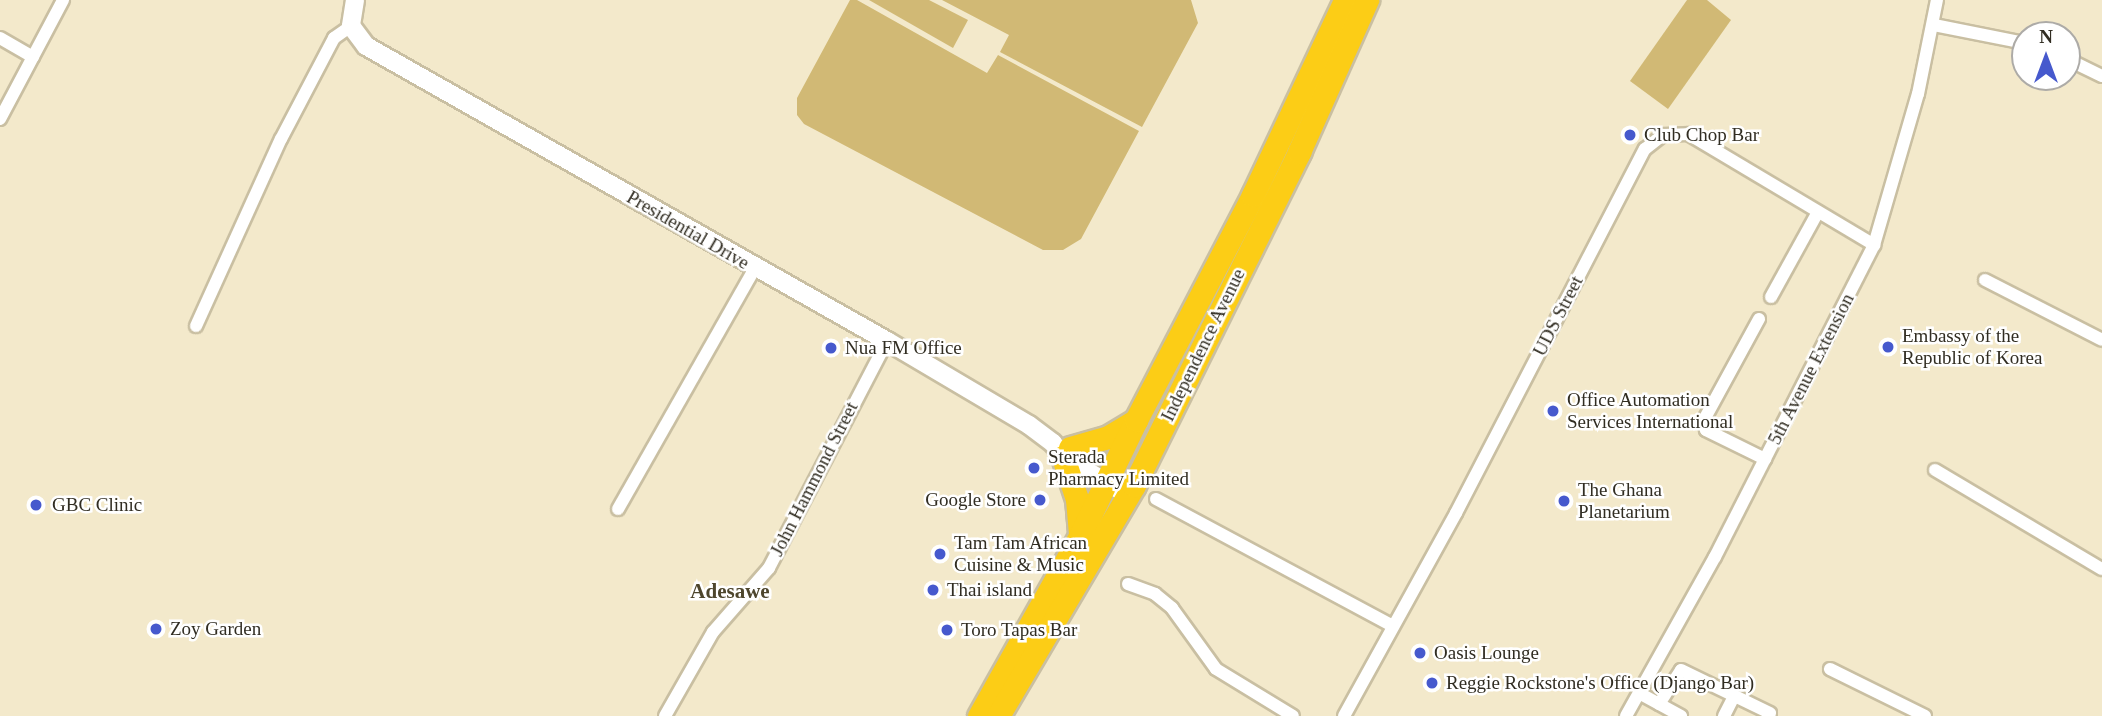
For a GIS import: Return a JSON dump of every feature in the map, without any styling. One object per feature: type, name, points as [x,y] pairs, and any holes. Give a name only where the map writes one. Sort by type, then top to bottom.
[{"type":"highway","name":"Independence Avenue","points":[[979,716],[1080,536],[1136,420],[1253,195],[1345,0]]},
{"type":"highway","name":"Independence Avenue","points":[[998,716],[1131,490],[1299,152],[1367,0]]},
{"type":"highway","points":[[1080,536],[1077,499],[1062,449],[1108,437],[1136,420]]},
{"type":"street","points":[[0,119],[63,0]]},
{"type":"street","points":[[197,326],[287,128],[334,38],[351,26],[355,0]]},
{"type":"street","name":"5th Avenue Extension","points":[[1626,716],[1715,557],[1874,245],[1897,173],[1934,25],[1937,0]]},
{"type":"street","points":[[1934,25],[2011,40]]},
{"type":"street","name":"Presidential Drive","points":[[351,26],[366,46],[887,341],[1029,425],[1062,449],[1131,490]]},
{"type":"street","points":[[0,38],[33,57]]},
{"type":"street","points":[[2081,66],[2102,76]]},
{"type":"street","name":"UDS Street","points":[[1344,716],[1456,513],[1645,149],[1663,135],[1688,134],[1874,245]]},
{"type":"street","points":[[1771,297],[1818,212]]},
{"type":"street","points":[[618,509],[755,268]]},
{"type":"street","points":[[1985,279],[2102,340]]},
{"type":"street","points":[[1759,319],[1705,418],[1705,425],[1706,430],[1765,459]]},
{"type":"street","name":"John Hammond Street","points":[[665,716],[713,632],[769,568],[887,341]]},
{"type":"street","points":[[1935,470],[2102,569]]},
{"type":"street","points":[[1156,499],[1393,626]]},
{"type":"street","points":[[1128,584],[1155,594],[1172,608],[1216,669],[1293,716]]},
{"type":"street","points":[[1830,669],[1925,716]]},
{"type":"street","points":[[1659,704],[1681,670],[1770,713]]},
{"type":"street","points":[[1639,693],[1681,716]]},
{"type":"street","points":[[1724,716],[1734,696]]},
{"type":"shaded area","points":[[850,0],[857,0],[987,73],[998,55],[1139,131],[1081,239],[1063,250],[1043,250],[804,124],[797,115],[797,98]]},
{"type":"shaded area","points":[[869,0],[929,0],[968,20],[953,48]]},
{"type":"shaded area","points":[[942,0],[1191,0],[1198,23],[1142,127],[1000,52],[1009,35]]},
{"type":"shaded area","points":[[1687,0],[1707,0],[1731,20],[1668,109],[1630,81]]},
{"type":"place","name":"Club Chop Bar","points":[[1630,135]]},
{"type":"place","name":"Embassy of the Republic of Korea","points":[[1888,347]]},
{"type":"place","name":"Nua FM Office","points":[[831,348]]},
{"type":"place","name":"Office Automation Services International","points":[[1553,411]]},
{"type":"place","name":"Sterada Pharmacy Limited","points":[[1034,468]]},
{"type":"place","name":"Google Store","points":[[1040,500]]},
{"type":"place","name":"The Ghana Planetarium","points":[[1564,501]]},
{"type":"place","name":"GBC Clinic","points":[[36,505]]},
{"type":"place","name":"Tam Tam African Cuisine & Music","points":[[940,554]]},
{"type":"place","name":"Thai island","points":[[933,590]]},
{"type":"place","name":"Zoy Garden","points":[[156,629]]},
{"type":"place","name":"Toro Tapas Bar","points":[[947,630]]},
{"type":"place","name":"Oasis Lounge","points":[[1420,653]]},
{"type":"place","name":"Reggie Rockstone's Office (Django Bar)","points":[[1432,683]]},
{"type":"district","name":"Adesawe","points":[[730,591]]}]
